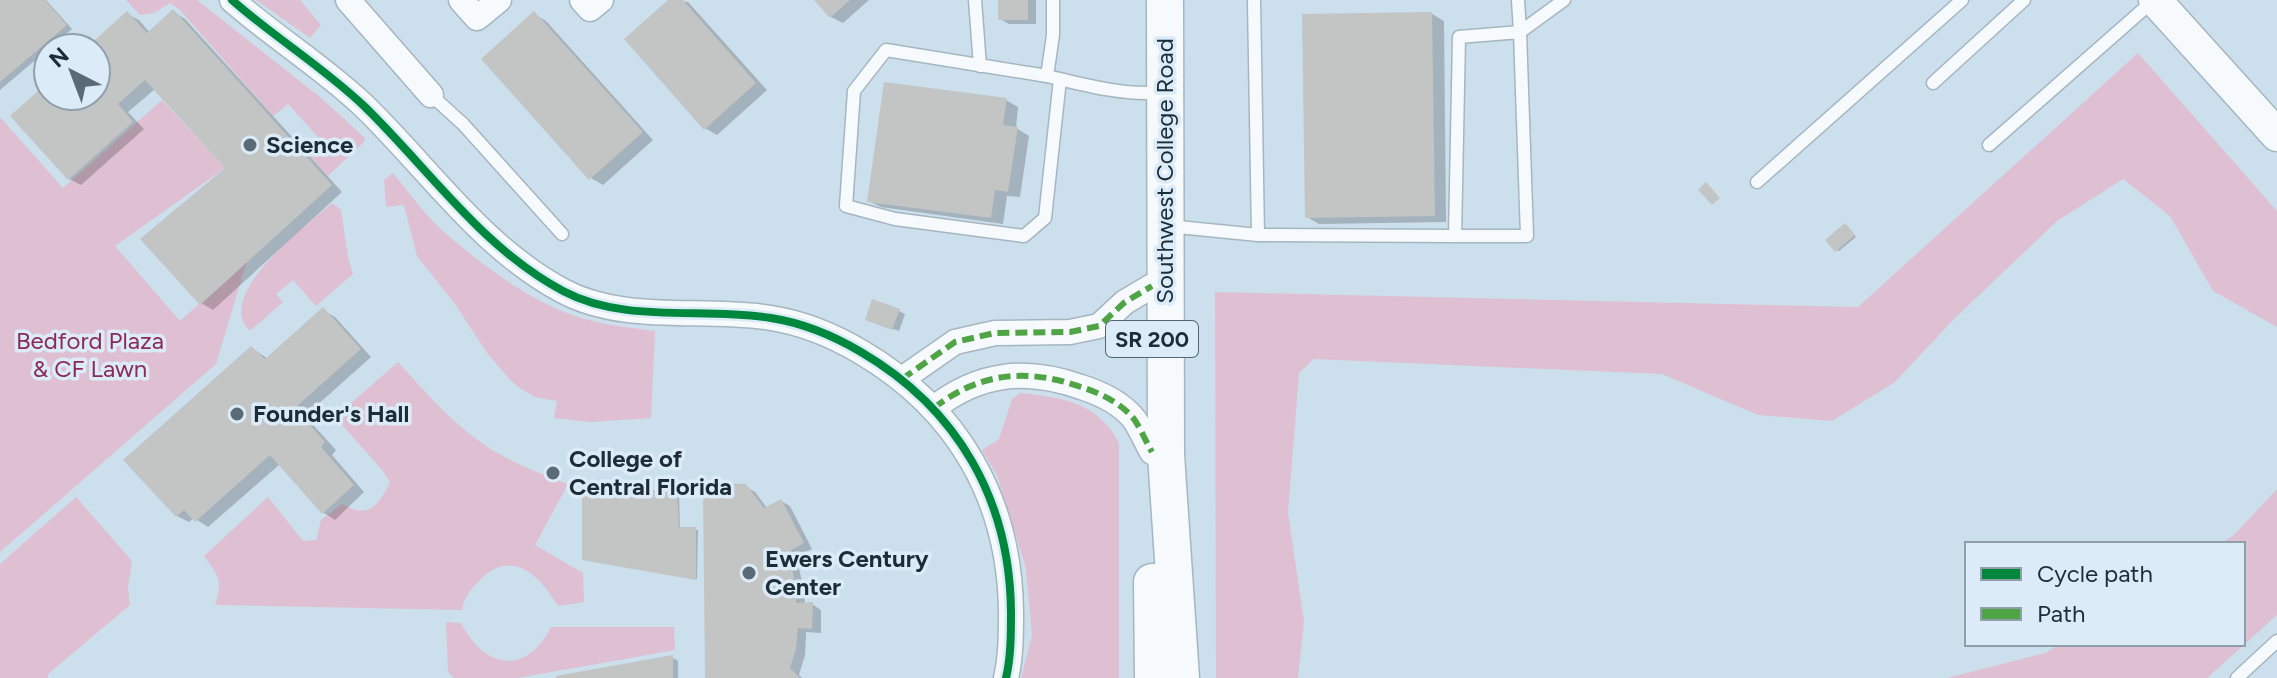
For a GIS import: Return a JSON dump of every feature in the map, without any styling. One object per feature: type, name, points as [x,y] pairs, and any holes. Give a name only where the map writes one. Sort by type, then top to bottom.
[{"type":"main road","name":"Southwest College Road","points":[[1151,0],[1153,678]]},
{"type":"main road","name":"Southwest College Road","points":[[1165,0],[1166,455],[1181,678]]},
{"type":"main road","points":[[2154,0],[2277,135]]},
{"type":"street","points":[[232,0],[364,106],[497,246],[562,291],[601,307],[722,312],[774,318],[834,336],[902,379],[934,408],[973,462],[1002,528],[1011,595],[1006,678]]},
{"type":"street","points":[[348,0],[431,95]]},
{"type":"street","points":[[461,0],[477,18],[499,0]]},
{"type":"street","points":[[582,0],[590,9],[601,0]]},
{"type":"street","points":[[902,379],[955,342],[995,333],[1070,332],[1099,326],[1125,302],[1152,286]]},
{"type":"street","points":[[934,408],[956,391],[1016,374],[1059,379],[1111,400],[1133,418],[1152,452]]},
{"type":"lane","points":[[975,0],[980,66]]},
{"type":"lane","points":[[1053,0],[1054,78],[1045,218],[1024,236],[895,219],[846,206],[854,91],[886,50],[1054,78],[1126,94],[1151,93]]},
{"type":"lane","points":[[1254,0],[1258,235]]},
{"type":"lane","points":[[1165,226],[1258,235],[1527,236],[1518,0]]},
{"type":"lane","points":[[1455,236],[1459,37],[1520,32],[1564,0]]},
{"type":"lane","points":[[1757,182],[1962,0]]},
{"type":"lane","points":[[1933,83],[2024,0]]},
{"type":"lane","points":[[1989,145],[2154,0]]},
{"type":"lane","points":[[431,95],[463,124],[562,234]]},
{"type":"lane","points":[[2237,678],[2277,641]]},
{"type":"green space","points":[[126,0],[197,0],[320,97],[365,138],[364,142],[328,176],[305,151],[319,138],[288,104],[273,116],[179,9],[170,3],[154,13],[140,15]]},
{"type":"green space","points":[[256,0],[300,0],[321,25],[310,38]]},
{"type":"green space","points":[[2138,53],[2277,211],[2277,327],[2213,291],[2170,216],[2123,179],[2057,221],[1954,319],[1895,382],[1832,421],[1758,415],[1662,374],[1314,359],[1299,373],[1288,513],[1304,621],[1298,678],[1216,678],[1215,292],[1858,307]]},
{"type":"green space","name":"Bedford Plaza & CF Lawn","points":[[162,100],[225,168],[115,246],[180,321],[247,261],[216,364],[0,552],[0,117],[63,188]]},
{"type":"green space","points":[[393,173],[441,229],[516,286],[548,305],[575,316],[655,331],[651,418],[591,422],[554,418],[557,401],[535,397],[510,380],[417,256],[404,205],[386,207],[384,180]]},
{"type":"green space","points":[[332,203],[341,210],[353,274],[316,306],[293,280],[276,294],[283,302],[250,331],[243,321],[242,306],[247,290],[273,256]]},
{"type":"green space","points":[[398,362],[447,414],[475,438],[513,461],[568,484],[535,545],[583,573],[584,602],[558,606],[526,570],[505,566],[494,569],[478,582],[467,596],[462,610],[215,605],[218,579],[204,556],[268,497],[303,541],[316,540],[321,520],[342,504],[365,510],[381,498],[390,482],[335,417]]},
{"type":"green space","points":[[1020,393],[1078,404],[1101,419],[1119,443],[1119,678],[1021,678],[1032,635],[1026,569],[997,475],[982,450],[999,439],[1012,399]]},
{"type":"green space","points":[[2277,489],[2277,615],[2245,644],[2245,542],[2223,542],[2234,535]]},
{"type":"green space","points":[[76,497],[132,561],[128,587],[130,605],[48,674],[48,678],[0,678],[0,564]]},
{"type":"green space","points":[[446,622],[461,623],[482,650],[506,661],[530,654],[551,627],[674,627],[675,650],[518,678],[454,678],[448,672]]},
{"type":"green space","points":[[2057,646],[2243,646],[2207,678],[1947,678],[2045,653]]},
{"type":"building","points":[[0,0],[45,0],[67,25],[59,32],[32,32],[32,55],[0,82]]},
{"type":"building","points":[[668,0],[683,0],[756,83],[704,130],[624,39]]},
{"type":"building","points":[[814,0],[850,0],[830,18]]},
{"type":"building","points":[[998,0],[1028,0],[1028,20],[998,20]]},
{"type":"building","name":"Science","points":[[173,9],[332,185],[200,305],[140,239],[225,168],[145,80],[118,104],[133,122],[68,180],[10,116],[32,96],[32,112],[112,112],[112,32],[104,32],[127,11],[147,33]]},
{"type":"building","points":[[534,11],[643,132],[589,180],[481,59]]},
{"type":"building","points":[[1432,12],[1435,216],[1305,218],[1302,14]]},
{"type":"building","points":[[884,82],[1007,98],[1003,125],[1018,127],[1008,192],[995,190],[991,218],[867,202]]},
{"type":"building","points":[[1706,182],[1720,198],[1712,205],[1698,190]]},
{"type":"building","points":[[1845,223],[1855,235],[1835,252],[1825,240]]},
{"type":"building","points":[[872,299],[900,309],[892,330],[865,320]]},
{"type":"building","name":"Founder's Hall","points":[[323,307],[361,349],[295,408],[325,442],[321,447],[354,485],[322,514],[270,455],[195,522],[184,510],[176,517],[123,460],[251,346],[265,359]]},
{"type":"building","name":"Ewers Century Center","points":[[703,483],[746,484],[764,508],[781,499],[804,543],[788,552],[796,603],[813,602],[812,629],[798,628],[790,668],[800,678],[705,678]]},
{"type":"building","points":[[582,490],[677,490],[679,527],[696,527],[696,580],[582,560]]},
{"type":"building","points":[[673,655],[673,678],[556,678],[556,676]]},
{"type":"marked path","points":[[902,379],[955,342],[995,333],[1070,332],[1099,326],[1125,302],[1152,286]]},
{"type":"marked path","points":[[934,408],[951,396],[986,381],[1004,377],[1042,377],[1110,399],[1134,419],[1152,452]]},
{"type":"cycle path","points":[[232,0],[364,106],[507,253],[563,291],[612,308],[745,315],[795,323],[861,352],[895,375],[925,401],[951,430],[972,461],[989,496],[1001,532],[1011,612],[1006,678]]},
{"type":"place","name":"Science","points":[[250,145]]},
{"type":"place","name":"Founder's Hall","points":[[237,414]]},
{"type":"place","name":"College of Central Florida","points":[[553,473]]},
{"type":"place","name":"Ewers Century Center","points":[[749,573]]}]
